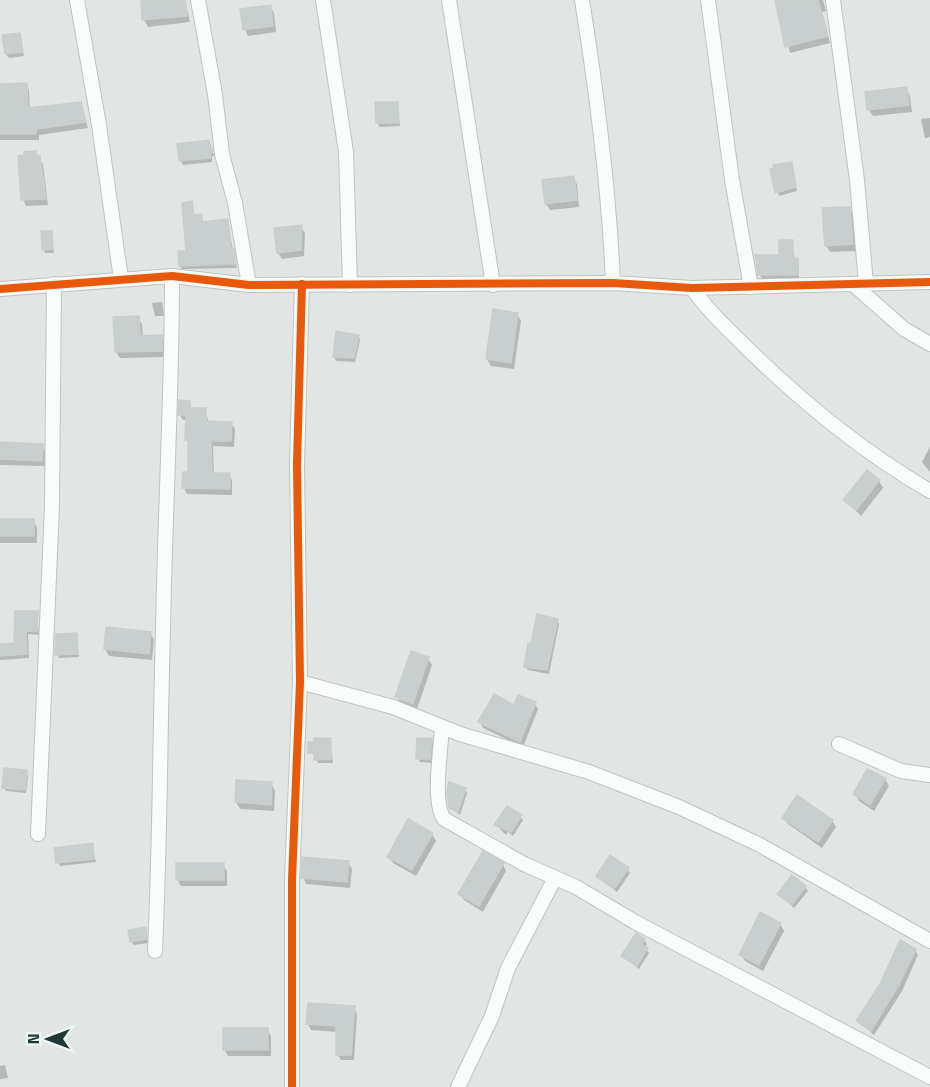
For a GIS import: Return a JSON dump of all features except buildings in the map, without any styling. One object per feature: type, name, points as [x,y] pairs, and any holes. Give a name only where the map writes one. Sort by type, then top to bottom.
[{"type":"street","points":[[77,0],[121,279]]},
{"type":"street","points":[[198,0],[215,94],[222,154],[235,203],[249,285]]},
{"type":"street","points":[[323,0],[346,152],[350,285]]},
{"type":"street","points":[[449,0],[493,285]]},
{"type":"street","points":[[582,0],[596,93],[610,220],[613,283]]},
{"type":"street","points":[[708,0],[732,180],[751,287]]},
{"type":"street","points":[[833,0],[857,180],[860,285],[889,317],[930,344]]},
{"type":"street","points":[[155,951],[160,843],[163,629],[171,407],[172,276]]},
{"type":"street","points":[[0,289],[172,276],[249,285],[613,283],[692,288],[930,282]]},
{"type":"street","points":[[38,834],[52,506],[54,284]]},
{"type":"street","points":[[292,1087],[292,880],[300,682],[297,464],[302,284]]},
{"type":"street","points":[[692,288],[707,309],[792,392],[867,450],[930,491]]},
{"type":"street","points":[[300,682],[393,707],[442,727],[589,772],[679,807],[758,844],[930,941]]},
{"type":"street","points":[[442,727],[438,798],[440,813],[444,819],[524,864],[555,878],[930,1077]]},
{"type":"street","points":[[839,744],[901,771],[930,775]]},
{"type":"street","points":[[458,1087],[492,1016],[508,968],[555,878]]},
{"type":"cycle path","points":[[0,289],[172,276],[249,285],[613,283],[692,288],[930,282]]},
{"type":"cycle path","points":[[292,1087],[292,880],[300,682],[297,464],[302,284]]}]
